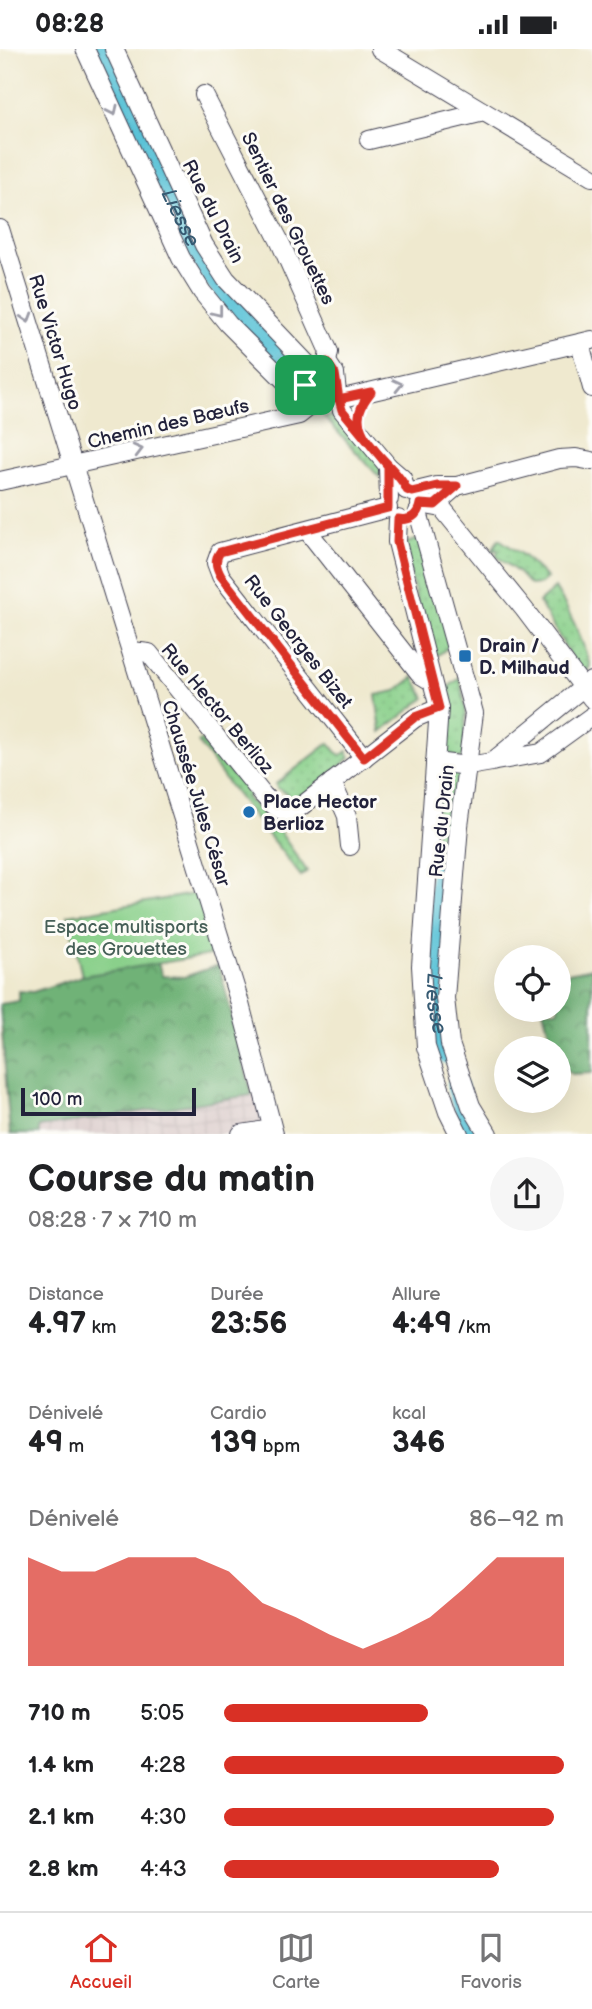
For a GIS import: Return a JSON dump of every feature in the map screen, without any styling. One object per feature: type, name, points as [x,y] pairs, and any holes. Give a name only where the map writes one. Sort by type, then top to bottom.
[{"type":"street","points":[[85,49],[181,258],[202,292],[228,324],[286,382],[316,377],[339,399],[586,341],[592,387]]},
{"type":"street","name":"Rue du Drain","points":[[114,49],[215,263],[226,279],[316,377]]},
{"type":"street","points":[[380,49],[592,177]]},
{"type":"street","name":"Sentier des Grouettes","points":[[204,95],[280,242],[329,352],[316,377]]},
{"type":"street","points":[[369,140],[484,112]]},
{"type":"street","name":"Rue Victor Hugo","points":[[0,229],[72,466]]},
{"type":"street","name":"Sentier des Grouettes","points":[[316,377],[335,374],[339,399]]},
{"type":"street","name":"Chemin des Bœufs","points":[[0,481],[299,415],[309,407],[316,377]]},
{"type":"street","points":[[359,430],[360,410],[371,392]]},
{"type":"street","name":"Rue du Drain","points":[[339,399],[342,410],[388,466],[402,478],[418,501],[474,713],[459,826],[446,1001],[450,1044],[471,1106],[488,1134]]},
{"type":"street","points":[[418,501],[457,486],[559,459],[592,461]]},
{"type":"street","name":"Chaussée Jules César","points":[[72,466],[239,1000],[273,1131]]},
{"type":"street","name":"Rue du Drain","points":[[388,466],[397,542],[439,708],[421,966],[426,1047],[448,1112],[459,1134]]},
{"type":"street","points":[[457,486],[438,486],[418,501],[407,520],[392,509],[394,492],[418,501],[442,508],[589,689],[492,762]]},
{"type":"street","name":"Rue Georges Bizet","points":[[364,758],[221,576],[216,567],[216,558],[220,552],[392,509]]},
{"type":"street","points":[[307,530],[421,674],[431,681]]},
{"type":"street","name":"Rue Hector Berlioz","points":[[132,651],[149,653],[279,811],[295,811],[415,717],[439,708]]},
{"type":"street","points":[[435,762],[468,766],[541,753],[592,716]]},
{"type":"street","points":[[332,782],[346,816],[350,846]]},
{"type":"street","points":[[423,1004],[446,1001]]},
{"type":"street","points":[[241,1134],[273,1131]]},
{"type":"shaded area","points":[[263,1093],[274,1134],[10,1134],[10,1131]]},
{"type":"green space","points":[[338,414],[381,466],[380,478],[324,417]]},
{"type":"green space","points":[[423,538],[451,645],[433,659],[402,544]]},
{"type":"green space","points":[[499,539],[524,556],[547,578],[540,584],[530,585],[496,556],[498,551],[495,549],[490,553]]},
{"type":"green space","points":[[555,588],[580,636],[590,666],[587,671],[578,669],[539,602]]},
{"type":"green space","points":[[414,677],[425,698],[381,732],[376,695],[396,691]]},
{"type":"green space","points":[[460,678],[466,711],[464,758],[443,755],[443,691]]},
{"type":"green space","points":[[201,740],[250,794],[246,797],[262,813],[273,832],[278,829],[307,871],[301,876],[226,781],[198,742]]},
{"type":"green space","points":[[329,743],[340,756],[347,751],[350,758],[291,806],[287,794],[277,788],[276,784]]},
{"type":"green space","points":[[439,770],[463,771],[450,872],[434,870]]},
{"type":"green space","name":"Espace multisports des Grouettes","points":[[200,893],[216,954],[82,976],[68,915]]},
{"type":"green space","points":[[158,963],[162,976],[184,977],[219,965],[252,1095],[39,1127],[39,1134],[10,1134],[0,1004],[19,1001],[19,991],[33,992],[82,976]]},
{"type":"green space","points":[[592,968],[592,1073],[571,1074],[571,1036],[550,1036],[546,1022],[571,1022],[571,972]]},
{"type":"waterway","name":"Liesse","points":[[102,49],[206,268],[236,307],[292,365]]},
{"type":"waterway","name":"Liesse","points":[[441,868],[433,1000],[445,1053]]},
{"type":"waterway","name":"Liesse","points":[[457,1087],[466,1115],[476,1134]]},
{"type":"place","name":"Drain / D. Milhaud","points":[[465,656]]},
{"type":"place","name":"Place Hector Berlioz","points":[[249,812]]},
{"type":"route","points":[[305,385],[311,370],[321,369],[327,362],[335,374],[339,399],[371,392],[360,410],[359,430],[380,457],[388,466],[402,478],[407,490],[412,492],[438,486],[457,486],[435,505],[420,504],[418,512],[412,518],[398,519],[396,531],[439,708],[415,717],[364,758],[216,567],[216,558],[220,552],[388,508],[388,466],[359,430],[342,410],[339,399],[318,393],[305,385]]}]
